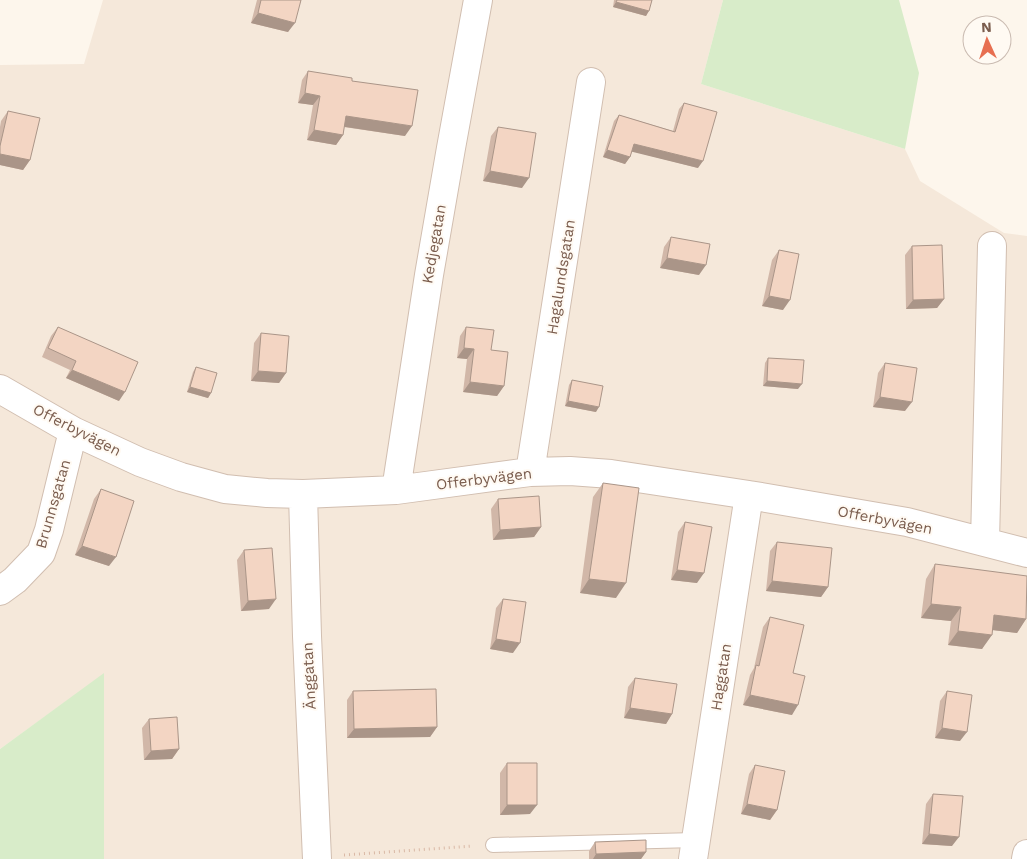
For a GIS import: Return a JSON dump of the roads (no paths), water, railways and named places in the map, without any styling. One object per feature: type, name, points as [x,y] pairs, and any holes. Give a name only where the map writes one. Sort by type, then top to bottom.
[{"type":"street","name":"Kedjegatan","points":[[396,490],[450,148],[478,0]]},
{"type":"street","name":"Hagalundsgatan","points":[[530,472],[591,82]]},
{"type":"street","points":[[985,542],[992,246]]},
{"type":"street","name":"Offerbyvägen","points":[[0,389],[73,431],[140,462],[181,477],[225,489],[267,494],[304,494],[396,490],[530,472],[570,471],[611,474],[907,522],[1027,553]]},
{"type":"street","name":"Brunnsgatan","points":[[0,590],[14,580],[41,553],[49,530],[73,431]]},
{"type":"street","name":"Änggatan","points":[[304,494],[307,636],[317,858]]},
{"type":"street","name":"Haggatan","points":[[695,849],[749,496]]},
{"type":"street","points":[[1026,859],[1027,854]]},
{"type":"lane","points":[[493,845],[695,849]]}]
